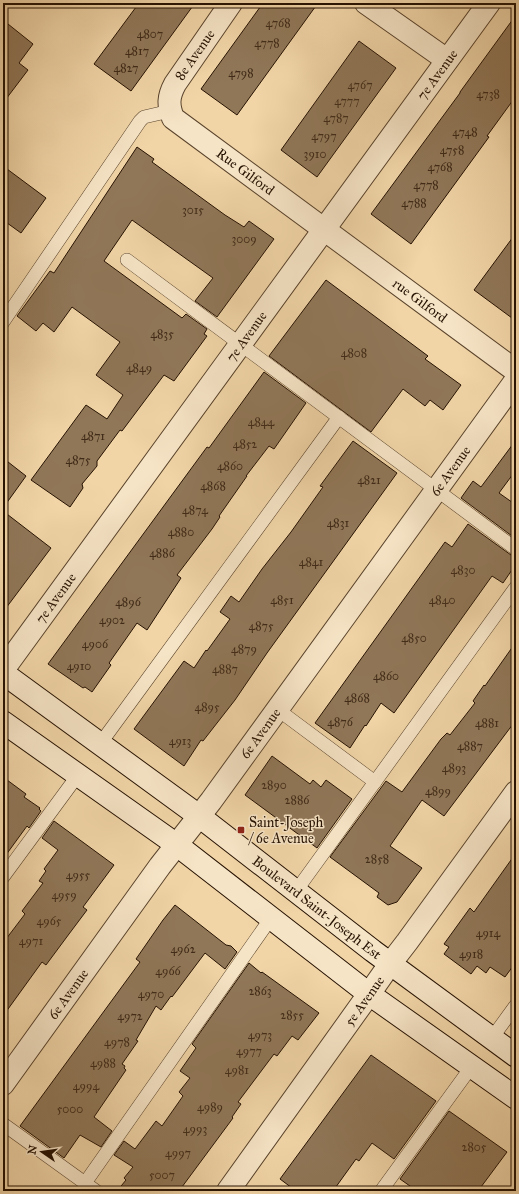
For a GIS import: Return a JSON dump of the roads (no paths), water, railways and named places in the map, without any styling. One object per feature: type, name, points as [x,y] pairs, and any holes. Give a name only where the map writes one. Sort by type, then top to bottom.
[{"type":"street","name":"8e Avenue","points":[[170,111],[169,99],[171,91],[231,3]]},
{"type":"street","points":[[366,3],[447,60]]},
{"type":"street","name":"7e Avenue","points":[[3,671],[489,3]]},
{"type":"street","name":"Rue Gilford","points":[[170,111],[173,118],[180,125],[324,229]]},
{"type":"street","name":"rue Gilford","points":[[324,229],[516,371]]},
{"type":"street","name":"6e Avenue","points":[[3,1084],[516,380]]},
{"type":"street","name":"Boulevard Saint-Joseph Est","points":[[3,671],[199,816],[390,964],[516,1056]]},
{"type":"street","points":[[3,722],[177,844],[369,994],[516,1098]]},
{"type":"street","name":"5e Avenue","points":[[228,1191],[390,964],[412,936],[516,792]]},
{"type":"lane","points":[[3,322],[140,121],[144,117],[170,111]]},
{"type":"lane","points":[[127,260],[516,549]]},
{"type":"lane","points":[[100,744],[339,417]]},
{"type":"lane","points":[[296,891],[516,586]]},
{"type":"lane","points":[[277,709],[375,782]]},
{"type":"lane","points":[[3,877],[78,775]]},
{"type":"lane","points":[[85,1183],[271,918]]},
{"type":"lane","points":[[492,1038],[516,1005]]},
{"type":"lane","points":[[381,1191],[472,1066]]},
{"type":"lane","points":[[3,1124],[96,1191]]},
{"type":"place","name":"Saint-Joseph / 6e Avenue","points":[[241,830]]}]
